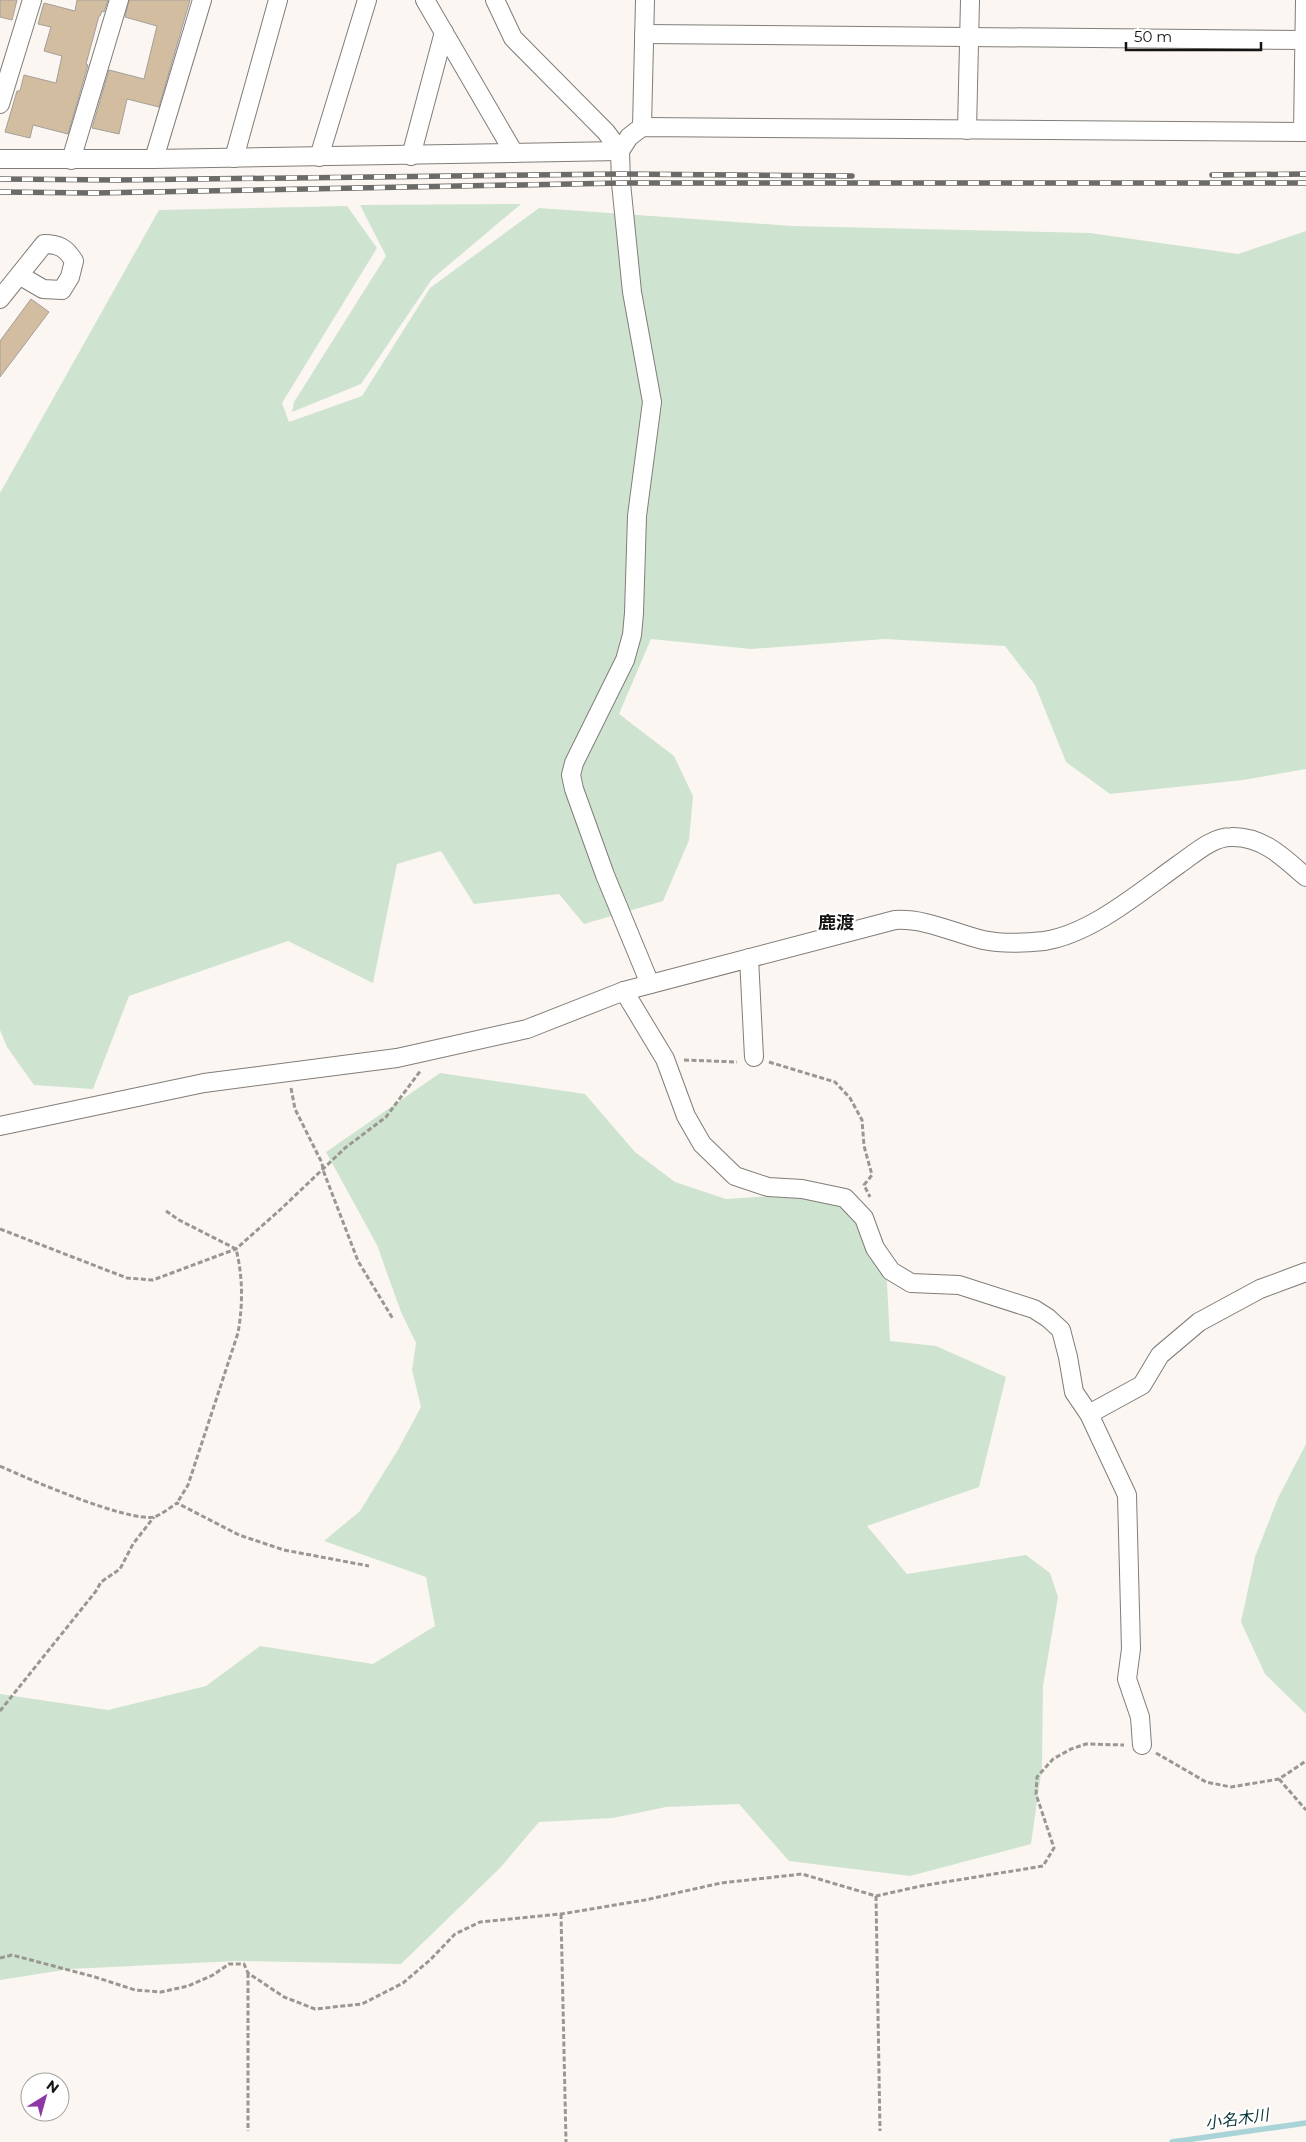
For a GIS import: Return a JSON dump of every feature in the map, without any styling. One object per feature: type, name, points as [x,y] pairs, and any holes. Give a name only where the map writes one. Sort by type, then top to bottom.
[{"type":"street","points":[[0,104],[32,0]]},
{"type":"street","points":[[71,160],[119,0]]},
{"type":"street","points":[[154,160],[202,0]]},
{"type":"street","points":[[234,158],[278,0]]},
{"type":"street","points":[[319,157],[367,0]]},
{"type":"street","points":[[425,0],[514,153]]},
{"type":"street","points":[[495,0],[513,38],[606,132],[620,151]]},
{"type":"street","points":[[642,127],[645,0]]},
{"type":"street","points":[[968,130],[970,0]]},
{"type":"street","points":[[650,984],[606,875],[571,776],[574,763],[625,660],[632,634],[637,516],[652,402],[632,292],[621,183],[620,151],[629,137],[642,127],[1304,132],[1304,0]]},
{"type":"street","points":[[411,156],[444,32]]},
{"type":"street","points":[[644,34],[1305,40]]},
{"type":"street","points":[[0,159],[154,160],[620,151]]},
{"type":"street","points":[[0,299],[18,275]]},
{"type":"street","points":[[0,1126],[204,1083],[397,1058],[527,1028],[624,991],[895,920],[911,919],[984,940],[1045,941],[1079,929],[1109,914],[1209,843],[1230,836],[1248,838],[1270,847],[1306,877]]},
{"type":"street","points":[[749,958],[754,1056]]},
{"type":"street","points":[[624,991],[666,1059],[686,1116],[702,1144],[735,1176],[768,1187],[802,1189],[844,1198],[864,1218],[875,1248],[891,1271],[911,1283],[959,1285],[1034,1309],[1061,1330],[1074,1392],[1089,1414],[1126,1495],[1131,1640],[1127,1679],[1140,1717],[1142,1746]]},
{"type":"street","points":[[1089,1414],[1142,1385],[1160,1355],[1198,1322],[1260,1289],[1306,1272]]},
{"type":"path","points":[[0,1229],[127,1278],[153,1280],[236,1249],[345,1148],[386,1117],[435,1049]]},
{"type":"path","points":[[666,1059],[730,1062],[750,1060],[754,1056],[835,1082],[850,1098],[862,1120],[864,1146],[872,1175],[864,1185],[870,1198],[869,1203]]},
{"type":"path","points":[[292,1073],[290,1084],[295,1109],[322,1163],[358,1261],[393,1319]]},
{"type":"path","points":[[0,1711],[96,1592],[101,1582],[120,1569],[133,1544],[154,1517],[177,1503],[188,1485],[238,1332],[242,1312],[241,1269],[236,1249],[179,1220],[166,1211]]},
{"type":"path","points":[[0,1466],[21,1476],[124,1514],[154,1517]]},
{"type":"path","points":[[177,1503],[239,1536],[284,1550],[369,1566]]},
{"type":"path","points":[[248,1972],[284,1997],[315,2009],[362,2004],[403,1983],[430,1960],[455,1934],[480,1922],[561,1914],[645,1900],[721,1883],[802,1874],[876,1896],[921,1886],[1043,1866],[1054,1848],[1036,1794],[1037,1778],[1053,1758],[1086,1744],[1142,1746],[1206,1782],[1231,1787],[1279,1779],[1306,1762]]},
{"type":"path","points":[[1279,1779],[1306,1810]]},
{"type":"path","points":[[876,1896],[880,2131]]},
{"type":"path","points":[[561,1914],[566,2142]]},
{"type":"path","points":[[0,1958],[12,1955],[95,1977],[135,1990],[161,1992],[188,1986],[213,1975],[229,1964],[244,1964],[248,1972],[248,2131]]},
{"type":"green space","points":[[521,204],[432,279],[361,384],[292,412],[294,402],[386,256],[360,205]]},
{"type":"green space","points":[[347,206],[377,248],[282,403],[289,422],[362,396],[430,288],[539,208],[792,226],[1090,233],[1238,254],[1306,231],[1306,769],[1243,780],[1110,794],[1066,762],[1035,685],[1005,646],[885,639],[751,649],[651,639],[619,714],[674,756],[693,796],[689,840],[663,901],[584,924],[559,894],[474,904],[441,851],[397,864],[373,983],[288,941],[129,996],[93,1089],[34,1085],[7,1047],[0,1030],[0,493],[159,210]]},
{"type":"green space","points":[[440,1073],[585,1094],[635,1152],[675,1182],[726,1199],[805,1194],[867,1207],[885,1245],[890,1341],[936,1346],[1006,1377],[979,1487],[867,1526],[907,1574],[1026,1555],[1050,1573],[1058,1597],[1043,1686],[1042,1766],[1031,1844],[910,1876],[789,1861],[739,1804],[666,1807],[613,1818],[539,1822],[500,1868],[401,1964],[236,1961],[70,1969],[0,1980],[0,1694],[108,1710],[206,1686],[260,1646],[373,1664],[435,1626],[426,1577],[324,1541],[360,1511],[399,1448],[421,1407],[412,1370],[416,1343],[401,1312],[377,1245],[326,1152]]},
{"type":"green space","points":[[1306,1444],[1306,1714],[1265,1674],[1241,1622],[1255,1557],[1278,1498]]},
{"type":"building","points":[[0,0],[17,0],[12,20],[0,17]]},
{"type":"building","points":[[77,0],[108,0],[104,12],[102,11],[99,16],[86,64],[88,65],[68,134],[33,125],[30,138],[5,132],[17,91],[20,91],[24,75],[56,83],[62,56],[44,51],[51,27],[38,24],[44,3],[75,11]]},
{"type":"building","points":[[129,0],[190,0],[159,107],[127,99],[119,134],[92,128],[109,70],[144,79],[157,26],[125,17]]},
{"type":"building","points":[[31,299],[49,312],[0,377],[0,341]]},
{"type":"waterway","name":"小名木川","points":[[1172,2142],[1306,2123]]},
{"type":"railway","points":[[0,179],[118,180],[621,174],[852,176]]},
{"type":"railway","points":[[1212,175],[1306,174]]},
{"type":"railway","points":[[0,192],[95,193],[621,183],[1306,183]]},
{"type":"district","name":"鹿渡","points":[[836,923]]}]
